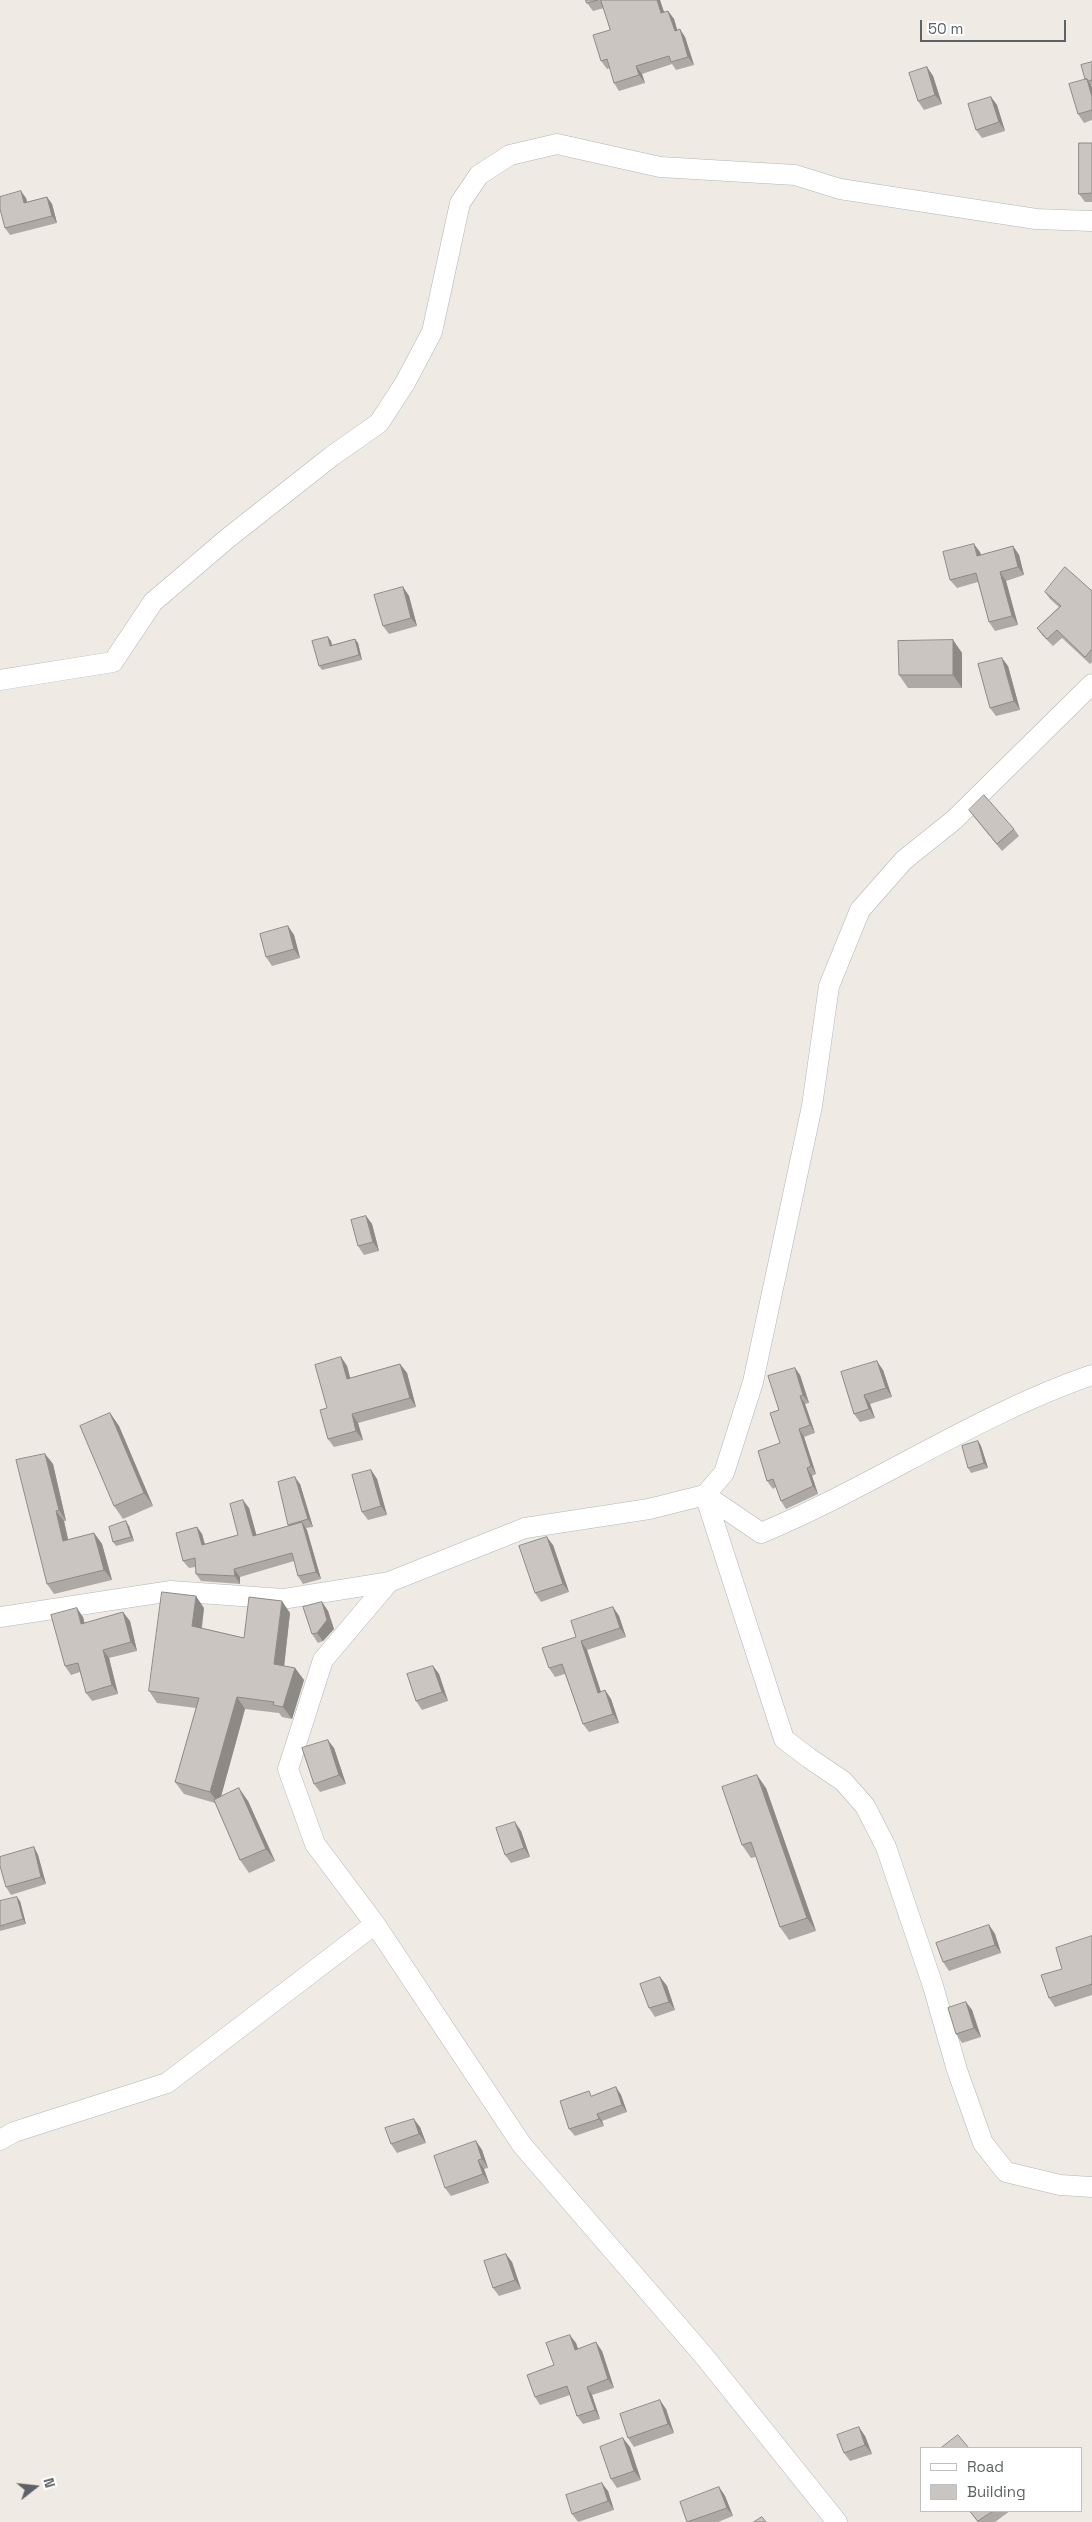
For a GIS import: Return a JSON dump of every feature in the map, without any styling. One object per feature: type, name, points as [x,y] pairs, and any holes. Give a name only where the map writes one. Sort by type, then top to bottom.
[{"type":"street","points":[[0,680],[112,662],[153,602],[228,538],[332,456],[379,423],[405,383],[432,332],[460,203],[479,176],[510,155],[557,144],[660,167],[794,175],[840,189],[1036,219],[1092,221]]},
{"type":"street","points":[[0,1617],[171,1591],[284,1599],[389,1582],[525,1528],[649,1509],[705,1495],[724,1473],[753,1382],[812,1106],[829,986],[860,910],[904,860],[954,820],[1092,684]]},
{"type":"street","points":[[705,1495],[761,1533],[806,1515],[1048,1390],[1092,1375]]},
{"type":"street","points":[[705,1495],[784,1739],[808,1758],[843,1781],[865,1806],[886,1847],[933,1986],[956,2070],[983,2143],[1006,2172],[1060,2185],[1092,2187]]},
{"type":"street","points":[[389,1582],[323,1660],[288,1769],[314,1844],[375,1924],[522,2145],[704,2356],[837,2522]]},
{"type":"street","points":[[0,2140],[14,2132],[167,2083],[375,1924]]},
{"type":"building","points":[[586,0],[598,0],[587,3]]},
{"type":"building","points":[[601,0],[657,0],[661,13],[668,11],[675,31],[680,29],[688,57],[671,62],[669,56],[636,66],[639,75],[614,83],[607,59],[601,61],[593,35],[610,30]]},
{"type":"building","points":[[1092,62],[1092,80],[1088,81],[1085,79],[1081,65]]},
{"type":"building","points":[[927,67],[935,95],[918,101],[909,73]]},
{"type":"building","points":[[1087,79],[1092,97],[1092,110],[1078,114],[1069,84]]},
{"type":"building","points":[[991,97],[999,122],[976,130],[968,104]]},
{"type":"building","points":[[1079,143],[1092,143],[1092,193],[1079,194]]},
{"type":"building","points":[[21,191],[24,203],[47,197],[52,216],[5,228],[0,209],[0,197]]},
{"type":"building","points":[[974,544],[977,556],[1013,546],[1018,567],[1000,572],[1012,616],[989,622],[976,573],[950,580],[943,552]]},
{"type":"building","points":[[1065,567],[1092,591],[1092,649],[1085,657],[1057,630],[1047,639],[1037,628],[1061,606],[1045,592]]},
{"type":"building","points":[[403,587],[411,618],[383,626],[374,595]]},
{"type":"building","points":[[328,637],[330,646],[355,639],[359,655],[319,666],[312,641]]},
{"type":"building","points":[[953,640],[953,675],[899,675],[898,641]]},
{"type":"building","points":[[1002,658],[1014,701],[990,708],[978,664]]},
{"type":"building","points":[[984,795],[1014,829],[997,844],[969,810]]},
{"type":"building","points":[[288,926],[294,949],[266,957],[260,934]]},
{"type":"building","points":[[366,1216],[373,1242],[358,1246],[351,1220]]},
{"type":"building","points":[[341,1357],[347,1379],[400,1364],[410,1398],[352,1414],[356,1431],[328,1439],[320,1410],[327,1408],[315,1365]]},
{"type":"building","points":[[877,1361],[886,1388],[864,1395],[869,1409],[854,1414],[841,1372]]},
{"type":"building","points":[[795,1368],[803,1395],[800,1396],[810,1425],[799,1429],[811,1466],[807,1468],[813,1486],[781,1501],[773,1479],[767,1481],[758,1451],[780,1443],[770,1413],[779,1410],[768,1376]]},
{"type":"building","points":[[110,1413],[144,1493],[114,1506],[80,1426]]},
{"type":"building","points":[[978,1441],[984,1463],[968,1468],[962,1446]]},
{"type":"building","points":[[45,1454],[59,1510],[56,1511],[63,1541],[94,1533],[104,1570],[47,1584],[16,1460]]},
{"type":"building","points":[[371,1470],[381,1506],[362,1512],[352,1475]]},
{"type":"building","points":[[295,1477],[308,1519],[288,1525],[278,1482]]},
{"type":"building","points":[[243,1500],[253,1536],[302,1522],[316,1572],[298,1576],[292,1553],[234,1569],[235,1576],[196,1574],[195,1558],[183,1561],[176,1533],[197,1527],[202,1545],[238,1535],[230,1504]]},
{"type":"building","points":[[126,1521],[131,1537],[113,1542],[109,1527]]},
{"type":"building","points":[[547,1537],[563,1584],[535,1593],[519,1546]]},
{"type":"building","points":[[162,1592],[196,1596],[192,1626],[244,1638],[249,1597],[282,1601],[274,1664],[295,1668],[283,1707],[273,1705],[274,1702],[237,1697],[210,1792],[175,1782],[199,1698],[149,1691]]},
{"type":"building","points":[[322,1602],[327,1620],[317,1633],[312,1634],[303,1607]]},
{"type":"building","points":[[613,1607],[620,1628],[581,1641],[598,1693],[605,1690],[613,1714],[583,1724],[562,1664],[549,1668],[542,1648],[576,1637],[571,1621]]},
{"type":"building","points":[[77,1608],[81,1624],[123,1612],[131,1642],[103,1650],[112,1685],[86,1693],[78,1663],[65,1666],[51,1615]]},
{"type":"building","points":[[433,1666],[442,1692],[416,1701],[407,1674]]},
{"type":"building","points":[[328,1740],[339,1775],[314,1784],[302,1748]]},
{"type":"building","points":[[757,1775],[807,1918],[780,1927],[751,1842],[742,1845],[722,1787]]},
{"type":"building","points":[[239,1788],[266,1849],[240,1860],[214,1800]]},
{"type":"building","points":[[515,1822],[524,1848],[505,1855],[496,1828]]},
{"type":"building","points":[[34,1847],[41,1877],[6,1887],[0,1866],[0,1857]]},
{"type":"building","points":[[17,1897],[23,1919],[0,1926],[0,1901]]},
{"type":"building","points":[[989,1925],[995,1945],[943,1962],[936,1943]]},
{"type":"building","points":[[1092,1936],[1092,1984],[1049,1998],[1041,1975],[1062,1969],[1056,1948]]},
{"type":"building","points":[[660,1977],[669,2002],[649,2008],[640,1984]]},
{"type":"building","points":[[966,2002],[974,2028],[956,2034],[948,2008]]},
{"type":"building","points":[[616,2087],[622,2105],[597,2114],[599,2119],[569,2129],[560,2101],[589,2091],[591,2096]]},
{"type":"building","points":[[414,2119],[419,2134],[391,2144],[385,2128]]},
{"type":"building","points":[[476,2141],[482,2159],[478,2160],[483,2174],[445,2188],[434,2156]]},
{"type":"building","points":[[506,2254],[515,2280],[493,2288],[484,2261]]},
{"type":"building","points":[[570,2335],[575,2350],[596,2342],[608,2379],[587,2387],[595,2410],[577,2416],[567,2386],[535,2397],[527,2375],[554,2365],[546,2343]]},
{"type":"building","points":[[660,2400],[668,2424],[628,2438],[620,2414]]},
{"type":"building","points":[[859,2427],[865,2445],[844,2453],[837,2435]]},
{"type":"building","points":[[958,2435],[968,2447],[942,2447]]},
{"type":"building","points":[[623,2438],[634,2471],[611,2479],[600,2447]]},
{"type":"building","points":[[602,2483],[608,2501],[572,2514],[566,2495]]},
{"type":"building","points":[[719,2487],[727,2508],[687,2522],[680,2502]]},
{"type":"building","points":[[971,2512],[992,2512],[978,2521]]},
{"type":"building","points":[[762,2517],[766,2522],[754,2522]]}]
